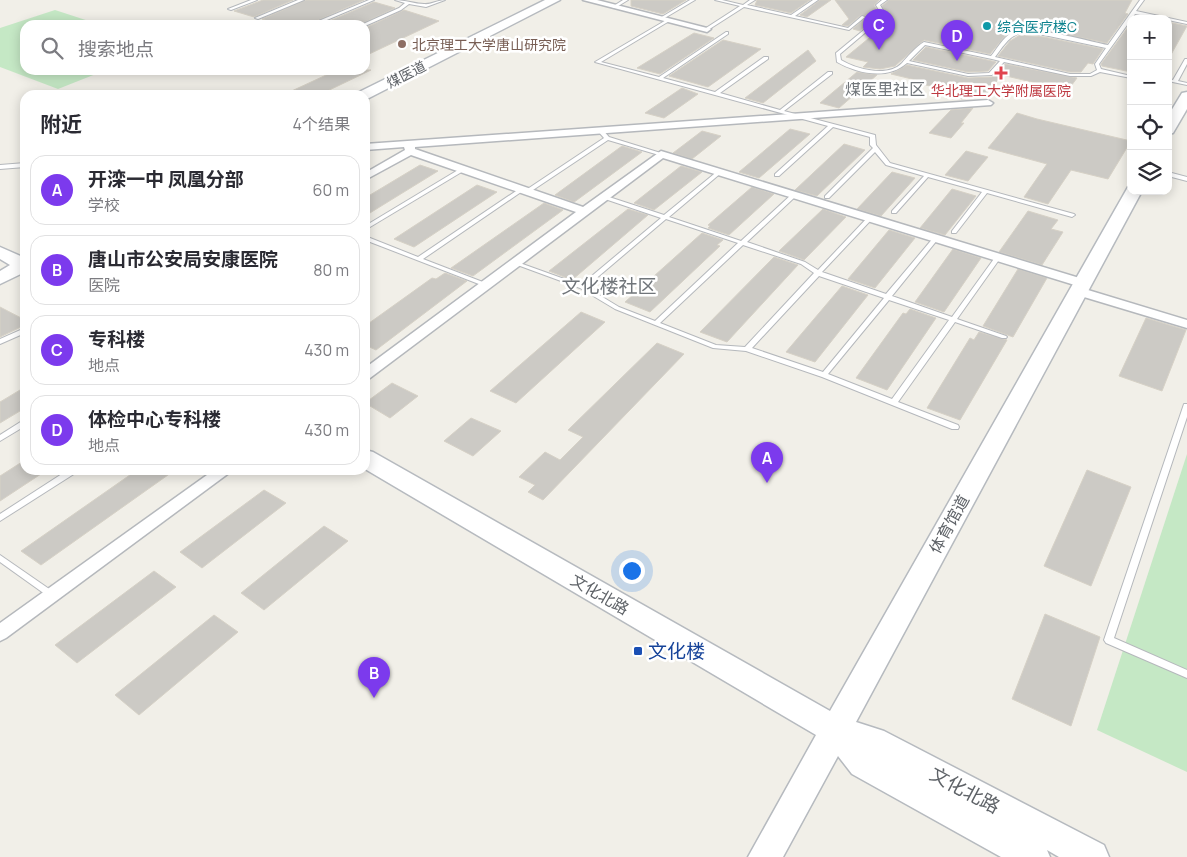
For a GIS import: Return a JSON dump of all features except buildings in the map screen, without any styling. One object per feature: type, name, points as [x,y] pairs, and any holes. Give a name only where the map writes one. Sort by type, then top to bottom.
[{"type":"street","name":"煤医道","points":[[370,92],[554,0]]},
{"type":"street","points":[[587,0],[711,29]]},
{"type":"street","points":[[1172,123],[1187,96]]},
{"type":"street","points":[[370,147],[410,148],[603,134],[800,116],[988,104]]},
{"type":"street","points":[[410,148],[463,169],[585,211]]},
{"type":"street","points":[[370,174],[410,148]]},
{"type":"street","points":[[370,371],[661,154],[998,257],[1187,324]]},
{"type":"street","name":"体育馆道","points":[[764,857],[1132,195]]},
{"type":"street","points":[[0,252],[20,263]]},
{"type":"street","points":[[0,278],[20,268]]},
{"type":"street","name":"文化北路","points":[[370,461],[835,730],[873,741],[1092,857]]},
{"type":"street","points":[[0,632],[218,475]]},
{"type":"street","name":"文化北路","points":[[835,730],[863,764],[1033,857]]},
{"type":"lane","points":[[230,9],[255,0]]},
{"type":"lane","points":[[257,18],[302,0]]},
{"type":"lane","points":[[323,20],[372,0]]},
{"type":"lane","points":[[398,0],[426,6],[443,0]]},
{"type":"lane","points":[[614,6],[626,0]]},
{"type":"lane","points":[[693,0],[597,62],[873,136],[876,148],[888,164],[1072,215]]},
{"type":"lane","points":[[717,0],[849,29],[863,18]]},
{"type":"lane","points":[[711,29],[753,0]]},
{"type":"lane","points":[[792,16],[816,0]]},
{"type":"lane","points":[[885,0],[878,8],[884,16],[838,54],[837,59],[849,66],[880,72],[893,70],[906,61],[924,43],[1070,74],[1091,75],[1099,70],[1127,76]]},
{"type":"lane","points":[[1099,70],[1097,64],[1142,0]]},
{"type":"lane","points":[[370,22],[400,9],[407,3]]},
{"type":"lane","points":[[1133,12],[1148,15]]},
{"type":"lane","points":[[1172,20],[1187,23]]},
{"type":"lane","points":[[992,58],[1013,34],[1018,32],[1032,31],[1109,47]]},
{"type":"lane","points":[[659,79],[728,33],[721,32]]},
{"type":"lane","points":[[716,94],[766,58]]},
{"type":"lane","points":[[906,61],[977,76],[990,74],[1003,60]]},
{"type":"lane","points":[[1175,81],[1187,60]]},
{"type":"lane","points":[[780,111],[830,72]]},
{"type":"lane","points":[[1172,81],[1187,84]]},
{"type":"lane","points":[[777,175],[832,125]]},
{"type":"lane","points":[[420,258],[525,190],[603,134],[661,154]]},
{"type":"lane","points":[[826,197],[876,148]]},
{"type":"lane","points":[[0,167],[20,165]]},
{"type":"lane","points":[[370,225],[463,169]]},
{"type":"lane","points":[[582,287],[719,172]]},
{"type":"lane","points":[[894,212],[927,175]]},
{"type":"lane","points":[[1172,175],[1187,178]]},
{"type":"lane","points":[[954,232],[986,191]]},
{"type":"lane","points":[[655,324],[794,195]]},
{"type":"lane","points":[[604,197],[743,242],[803,263],[818,273],[1004,337]]},
{"type":"lane","points":[[747,350],[870,218]]},
{"type":"lane","points":[[824,375],[936,238]]},
{"type":"lane","points":[[370,240],[486,285]]},
{"type":"lane","points":[[893,403],[998,257]]},
{"type":"lane","points":[[515,263],[582,287],[617,308],[716,348],[747,350],[824,375],[956,427]]},
{"type":"lane","points":[[0,342],[20,332]]},
{"type":"lane","points":[[1187,406],[1109,640],[1187,674]]},
{"type":"lane","points":[[0,438],[20,426]]},
{"type":"lane","points":[[0,518],[66,475]]},
{"type":"lane","points":[[0,558],[52,595]]},
{"type":"green space","points":[[55,10],[86,20],[24,20]]},
{"type":"green space","points":[[20,21],[20,75],[0,67],[0,28]]},
{"type":"green space","points":[[21,75],[93,75],[58,89]]},
{"type":"green space","points":[[1187,454],[1187,772],[1097,730]]},
{"type":"place","name":"综合医疗楼C","points":[[987,26]]},
{"type":"place","name":"北京理工大学唐山研究院","points":[[402,44]]},
{"type":"place","name":"专科楼","points":[[879,50]]},
{"type":"place","name":"体检中心专科楼","points":[[957,61]]},
{"type":"place","name":"华北理工大学附属医院","points":[[1001,73]]},
{"type":"place","name":"开滦一中 凤凰分部","points":[[767,483]]},
{"type":"place","name":"文化楼","points":[[638,651]]},
{"type":"place","name":"唐山市公安局安康医院","points":[[374,698]]},
{"type":"district","name":"煤医里社区","points":[[885,89]]},
{"type":"district","name":"文化楼社区","points":[[609,286]]}]
